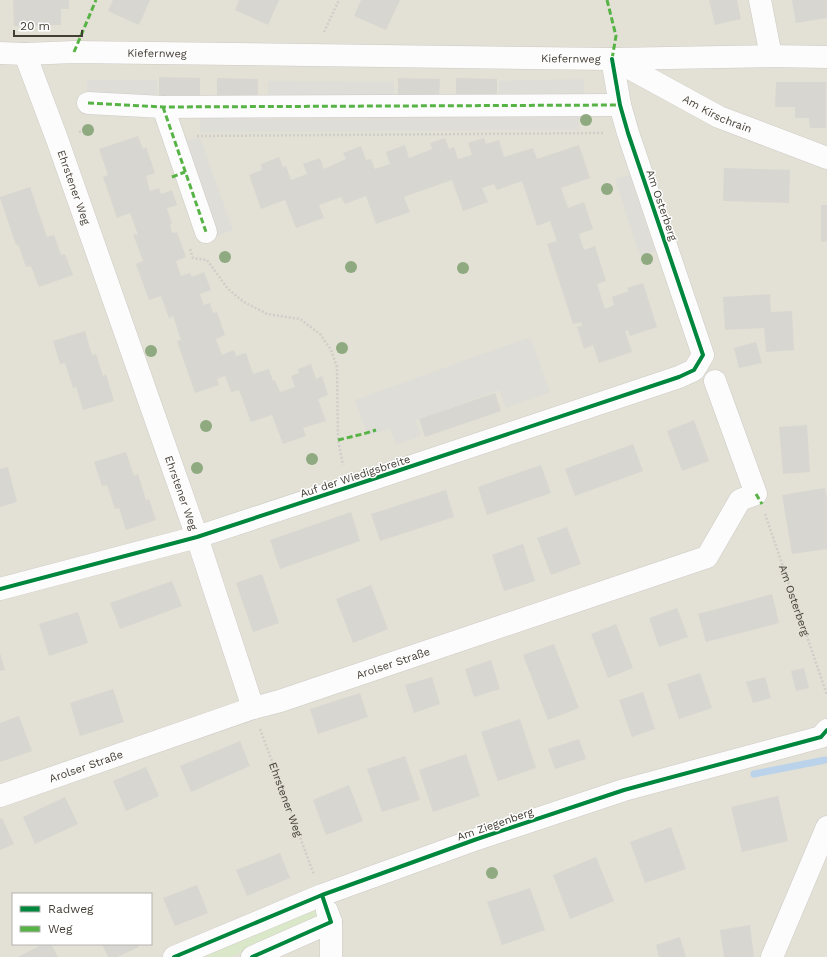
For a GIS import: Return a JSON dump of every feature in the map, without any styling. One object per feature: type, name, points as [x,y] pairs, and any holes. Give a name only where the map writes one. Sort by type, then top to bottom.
[{"type":"street","points":[[760,0],[771,56]]},
{"type":"street","name":"Kiefernweg","points":[[0,53],[25,54],[74,52],[612,59],[771,56],[827,57]]},
{"type":"street","name":"Ehrstener Weg","points":[[25,54],[50,119],[197,536],[253,708]]},
{"type":"street","name":"Am Osterberg","points":[[612,59],[620,105],[628,133],[703,356]]},
{"type":"street","name":"Am Kirschrain","points":[[612,59],[719,117],[827,158]]},
{"type":"street","points":[[88,102],[163,107],[620,105]]},
{"type":"street","points":[[163,107],[206,232]]},
{"type":"street","name":"Auf der Wiedigsbreite","points":[[0,590],[197,536],[679,377],[694,370],[703,356]]},
{"type":"street","points":[[715,381],[760,503]]},
{"type":"street","name":"Arolser Straße","points":[[0,796],[253,708],[288,699],[707,557],[740,500],[760,503]]},
{"type":"street","name":"Am Ziegenberg","points":[[174,957],[322,895],[477,839],[624,790],[821,737],[827,730]]},
{"type":"street","points":[[772,957],[827,827]]},
{"type":"street","points":[[322,895],[331,922],[331,957]]},
{"type":"street","points":[[252,957],[331,922]]},
{"type":"path","points":[[314,56],[338,0]]},
{"type":"path","points":[[173,136],[628,133]]},
{"type":"path","points":[[189,246],[193,258],[207,260],[228,288],[244,302],[267,314],[300,319],[320,334],[331,350],[337,367],[338,440],[348,487]]},
{"type":"shaded area","points":[[0,0],[827,0],[827,957],[0,957]]},
{"type":"shaded area","points":[[584,79],[584,94],[499,96],[499,81]]},
{"type":"shaded area","points":[[87,80],[157,80],[157,95],[87,95]]},
{"type":"shaded area","points":[[268,81],[394,82],[394,96],[268,95]]},
{"type":"shaded area","points":[[579,114],[579,130],[200,132],[200,116]]},
{"type":"shaded area","points":[[200,138],[233,230],[199,243],[164,144]]},
{"type":"shaded area","points":[[630,175],[655,251],[640,256],[615,179]]},
{"type":"shaded area","points":[[530,337],[550,392],[506,408],[499,390],[416,420],[421,436],[396,445],[390,428],[368,436],[355,400]]},
{"type":"green space","points":[[311,908],[316,911],[317,920],[230,957],[196,957]]},
{"type":"building","points":[[13,0],[69,0],[69,9],[61,9],[61,25],[14,26]]},
{"type":"building","points":[[113,0],[150,0],[139,25],[108,11]]},
{"type":"building","points":[[239,0],[279,0],[268,25],[235,10]]},
{"type":"building","points":[[361,0],[400,0],[386,30],[354,16]]},
{"type":"building","points":[[709,0],[737,0],[741,19],[715,25]]},
{"type":"building","points":[[792,0],[827,0],[827,18],[796,23]]},
{"type":"building","points":[[159,77],[200,78],[200,96],[159,95]]},
{"type":"building","points":[[217,78],[258,79],[258,97],[217,96]]},
{"type":"building","points":[[398,78],[440,79],[439,97],[398,96]]},
{"type":"building","points":[[456,78],[497,79],[497,96],[456,95]]},
{"type":"building","points":[[776,82],[826,82],[826,128],[810,128],[809,118],[795,118],[795,107],[775,107]]},
{"type":"building","points":[[138,136],[143,149],[146,147],[155,173],[146,176],[150,191],[159,188],[161,194],[172,190],[177,205],[167,208],[172,224],[170,224],[172,233],[177,232],[186,257],[176,261],[181,276],[190,273],[192,277],[204,272],[211,290],[200,294],[204,305],[210,303],[213,313],[217,312],[225,335],[216,339],[222,355],[234,350],[236,356],[246,353],[253,374],[269,369],[273,381],[275,380],[280,392],[295,387],[291,376],[299,373],[298,369],[311,364],[316,379],[322,376],[328,395],[318,399],[326,421],[303,428],[306,436],[283,444],[272,415],[251,422],[239,390],[231,392],[225,376],[217,379],[219,385],[195,393],[177,341],[181,340],[173,316],[169,318],[161,296],[149,300],[136,264],[143,261],[133,234],[138,235],[130,213],[117,218],[103,177],[108,175],[99,149]]},
{"type":"building","points":[[445,138],[449,149],[454,147],[458,159],[472,155],[468,143],[484,138],[486,144],[499,140],[504,157],[533,148],[537,159],[579,145],[590,178],[561,188],[568,208],[584,202],[593,229],[579,234],[584,250],[595,246],[606,281],[597,284],[605,309],[614,305],[612,297],[629,291],[627,288],[643,283],[657,327],[630,336],[628,330],[625,331],[632,352],[599,363],[593,345],[584,349],[577,327],[582,326],[581,322],[573,324],[547,244],[557,241],[550,221],[537,226],[522,181],[497,190],[494,184],[482,188],[488,202],[463,211],[452,180],[404,197],[410,212],[376,224],[366,196],[345,204],[341,197],[319,205],[324,218],[296,228],[285,200],[261,209],[249,175],[262,170],[261,164],[279,157],[283,167],[286,166],[291,180],[307,174],[303,164],[320,158],[324,169],[346,159],[343,153],[361,146],[366,160],[371,159],[375,169],[390,164],[386,152],[405,145],[409,158],[432,149],[430,143]]},
{"type":"building","points":[[724,168],[790,170],[789,203],[723,201]]},
{"type":"building","points":[[30,187],[47,237],[54,235],[61,255],[65,254],[73,275],[39,287],[31,266],[26,267],[18,244],[16,245],[0,198]]},
{"type":"building","points":[[821,205],[827,205],[827,241],[821,242]]},
{"type":"building","points":[[770,294],[771,312],[792,311],[794,350],[766,352],[764,328],[725,330],[723,297]]},
{"type":"building","points":[[85,331],[92,355],[96,354],[103,376],[106,374],[114,401],[83,410],[76,387],[73,388],[65,363],[60,364],[53,341]]},
{"type":"building","points":[[756,342],[762,363],[739,368],[734,348]]},
{"type":"building","points":[[495,393],[501,411],[425,437],[419,419]]},
{"type":"building","points":[[694,420],[709,461],[682,471],[667,431]]},
{"type":"building","points":[[807,425],[810,472],[783,474],[779,427]]},
{"type":"building","points":[[633,444],[643,471],[575,496],[565,469]]},
{"type":"building","points":[[126,452],[134,476],[138,474],[146,500],[149,499],[156,520],[126,530],[119,508],[115,509],[107,485],[102,486],[94,462]]},
{"type":"building","points":[[541,465],[551,493],[487,515],[478,487]]},
{"type":"building","points":[[8,467],[17,502],[0,507],[0,469]]},
{"type":"building","points":[[825,488],[827,499],[827,549],[792,554],[782,495]]},
{"type":"building","points":[[446,490],[454,517],[380,541],[371,514]]},
{"type":"building","points":[[351,512],[360,541],[280,569],[270,540]]},
{"type":"building","points":[[567,527],[581,564],[551,575],[537,538]]},
{"type":"building","points":[[523,544],[535,581],[504,591],[492,555]]},
{"type":"building","points":[[262,574],[279,623],[253,632],[236,583]]},
{"type":"building","points":[[172,581],[182,606],[120,629],[110,603]]},
{"type":"building","points":[[371,585],[388,629],[353,643],[336,599]]},
{"type":"building","points":[[772,594],[779,623],[706,642],[698,614]]},
{"type":"building","points":[[677,608],[688,637],[659,647],[649,618]]},
{"type":"building","points":[[78,612],[88,643],[49,656],[39,624]]},
{"type":"building","points":[[616,624],[633,668],[608,678],[591,634]]},
{"type":"building","points":[[554,644],[579,708],[548,720],[523,655]]},
{"type":"building","points":[[0,653],[5,670],[0,671]]},
{"type":"building","points":[[491,660],[500,689],[474,697],[465,669]]},
{"type":"building","points":[[804,668],[809,688],[796,691],[791,671]]},
{"type":"building","points":[[700,673],[712,708],[679,719],[667,684]]},
{"type":"building","points":[[432,677],[440,704],[414,713],[405,685]]},
{"type":"building","points":[[765,677],[771,698],[753,703],[746,682]]},
{"type":"building","points":[[113,689],[124,722],[80,736],[70,703]]},
{"type":"building","points":[[643,692],[655,729],[632,737],[619,700]]},
{"type":"building","points":[[360,693],[368,717],[318,734],[310,709]]},
{"type":"building","points":[[19,716],[32,751],[0,762],[0,723]]},
{"type":"building","points":[[520,719],[536,768],[498,781],[481,732]]},
{"type":"building","points":[[579,739],[586,759],[555,769],[548,749]]},
{"type":"building","points":[[240,741],[250,766],[191,792],[180,766]]},
{"type":"building","points":[[466,754],[480,796],[433,812],[419,770]]},
{"type":"building","points":[[405,756],[420,800],[382,812],[367,769]]},
{"type":"building","points":[[146,767],[159,796],[126,811],[113,781]]},
{"type":"building","points":[[349,785],[363,821],[326,835],[313,800]]},
{"type":"building","points":[[778,796],[788,841],[742,852],[731,807]]},
{"type":"building","points":[[65,797],[78,824],[35,844],[23,817]]},
{"type":"building","points":[[2,818],[14,844],[0,850],[0,819]]},
{"type":"building","points":[[671,827],[686,869],[645,883],[630,842]]},
{"type":"building","points":[[280,853],[290,878],[247,896],[236,870]]},
{"type":"building","points":[[596,857],[614,901],[570,919],[553,875]]},
{"type":"building","points":[[197,885],[208,913],[175,926],[163,898]]},
{"type":"building","points":[[530,888],[545,930],[502,945],[487,902]]},
{"type":"building","points":[[750,925],[754,957],[724,957],[720,930]]},
{"type":"building","points":[[680,937],[686,957],[659,957],[656,945]]},
{"type":"building","points":[[41,945],[52,945],[58,957],[18,957]]},
{"type":"building","points":[[102,945],[138,945],[139,947],[117,957],[108,957]]},
{"type":"waterway","points":[[754,774],[825,760]]},
{"type":"marked path","points":[[74,52],[96,0]]},
{"type":"marked path","points":[[607,0],[616,36],[612,59]]},
{"type":"marked path","points":[[88,103],[163,107],[620,105]]},
{"type":"marked path","points":[[163,107],[206,232]]},
{"type":"marked path","points":[[172,177],[185,172]]},
{"type":"marked path","points":[[338,440],[376,430]]},
{"type":"marked path","points":[[756,494],[762,504]]},
{"type":"cycle path","points":[[0,589],[197,537],[679,377],[694,370],[703,355],[628,133],[620,105],[612,59]]},
{"type":"cycle path","points":[[174,957],[322,895],[477,839],[624,790],[821,737],[827,730]]},
{"type":"cycle path","points":[[252,957],[331,922],[322,895]]}]
